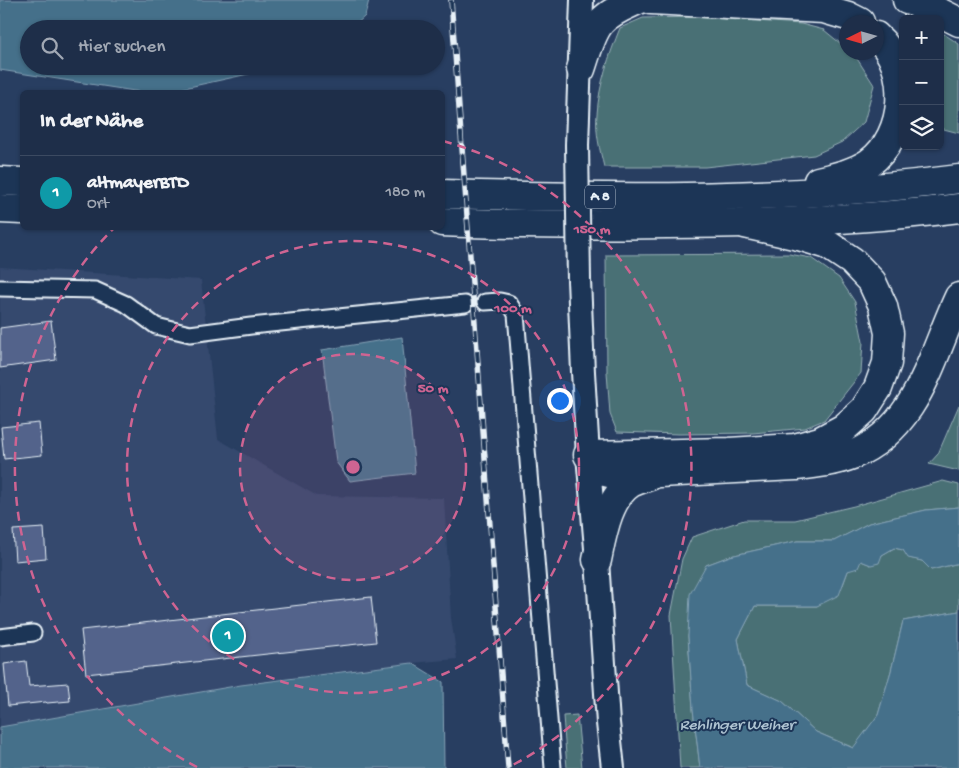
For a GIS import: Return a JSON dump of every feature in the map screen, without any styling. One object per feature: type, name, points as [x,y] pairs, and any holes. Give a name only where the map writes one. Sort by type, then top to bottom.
[{"type":"highway","points":[[581,69],[600,22],[617,9],[638,0]]},
{"type":"highway","points":[[651,0],[824,9],[845,15]]},
{"type":"highway","points":[[907,0],[927,6],[959,22]]},
{"type":"highway","points":[[758,195],[856,170],[869,163],[885,146],[891,136],[900,111],[901,96],[900,81],[894,59],[884,43]]},
{"type":"highway","name":"A 8","points":[[445,194],[536,197],[758,195],[852,190],[959,179]]},
{"type":"highway","points":[[0,181],[20,182]]},
{"type":"highway","name":"A 8","points":[[445,222],[535,225],[745,224],[854,218],[959,208]]},
{"type":"highway","points":[[0,209],[20,210]]},
{"type":"highway","points":[[745,224],[799,236],[828,245],[852,261],[872,282],[883,306],[889,333],[887,363],[878,388],[864,410],[844,428],[820,441],[794,448],[729,452],[588,455],[601,472],[621,475],[656,474],[822,463],[852,455],[875,442],[896,424],[909,408],[923,384],[959,297]]},
{"type":"highway","points":[[597,560],[603,530],[616,500],[630,483],[656,474]]},
{"type":"main road","points":[[582,0],[577,145],[578,280],[582,372],[613,768]]},
{"type":"street","points":[[0,288],[96,290],[126,304],[156,326],[190,334],[464,304]]},
{"type":"street","points":[[485,302],[500,301],[509,303],[516,314],[553,768]]},
{"type":"street","points":[[0,637],[33,633]]},
{"type":"shaded area","points":[[0,267],[201,280],[218,439],[317,496],[444,498],[451,618],[457,659],[241,685],[0,727]]},
{"type":"green space","points":[[695,17],[801,24],[824,30],[839,42],[839,60],[858,60],[874,85],[864,122],[842,142],[814,155],[705,167],[604,167],[597,134],[597,121],[598,103],[605,70],[620,28],[643,18]]},
{"type":"green space","points":[[944,34],[959,44],[959,133],[944,129]]},
{"type":"green space","points":[[789,254],[811,258],[839,278],[855,302],[863,342],[861,373],[824,420],[805,428],[753,433],[679,434],[617,432],[610,414],[607,372],[606,255]]},
{"type":"green space","points":[[959,405],[959,471],[929,464],[938,454]]},
{"type":"green space","points":[[943,481],[959,485],[959,507],[926,510],[869,523],[834,541],[797,541],[730,556],[706,565],[688,636],[693,709],[700,768],[680,768],[671,615],[682,559],[692,537],[744,520],[795,520]]},
{"type":"green space","points":[[894,548],[903,550],[909,558],[922,561],[931,570],[959,563],[959,611],[903,621],[878,715],[854,748],[816,732],[782,701],[747,685],[738,639],[755,606],[817,606],[843,585],[848,571],[861,561],[871,565],[882,555]]},
{"type":"green space","points":[[577,715],[582,768],[567,768],[563,716]]},
{"type":"water","points":[[0,0],[369,0],[365,16],[361,20],[20,20],[20,73],[0,70]]},
{"type":"water","points":[[32,75],[244,75],[175,90],[128,90]]},
{"type":"water","points":[[402,337],[415,473],[350,481],[336,462],[322,350]]},
{"type":"water","name":"Rehlinger Weiher","points":[[959,507],[959,563],[931,570],[922,561],[908,558],[903,550],[894,548],[882,555],[879,563],[871,565],[861,561],[858,568],[848,571],[839,595],[817,606],[755,606],[738,639],[747,685],[782,701],[816,732],[853,748],[878,715],[903,621],[959,611],[959,768],[700,768],[693,709],[688,636],[690,594],[706,565],[730,556],[797,541],[834,541],[869,523],[926,510]]},
{"type":"water","points":[[412,663],[443,682],[444,768],[0,768],[0,727],[241,685]]},
{"type":"building","points":[[51,321],[56,360],[0,368],[0,328]]},
{"type":"building","points":[[39,423],[42,455],[4,459],[1,427]]},
{"type":"building","points":[[44,528],[46,558],[15,561],[13,530]]},
{"type":"building","points":[[371,597],[376,642],[86,674],[81,630]]},
{"type":"building","points":[[26,661],[29,686],[68,683],[70,701],[8,706],[4,664]]},
{"type":"railway","points":[[451,0],[508,768]]},
{"type":"place","name":"altmayerBTD","points":[[228,636]]}]
